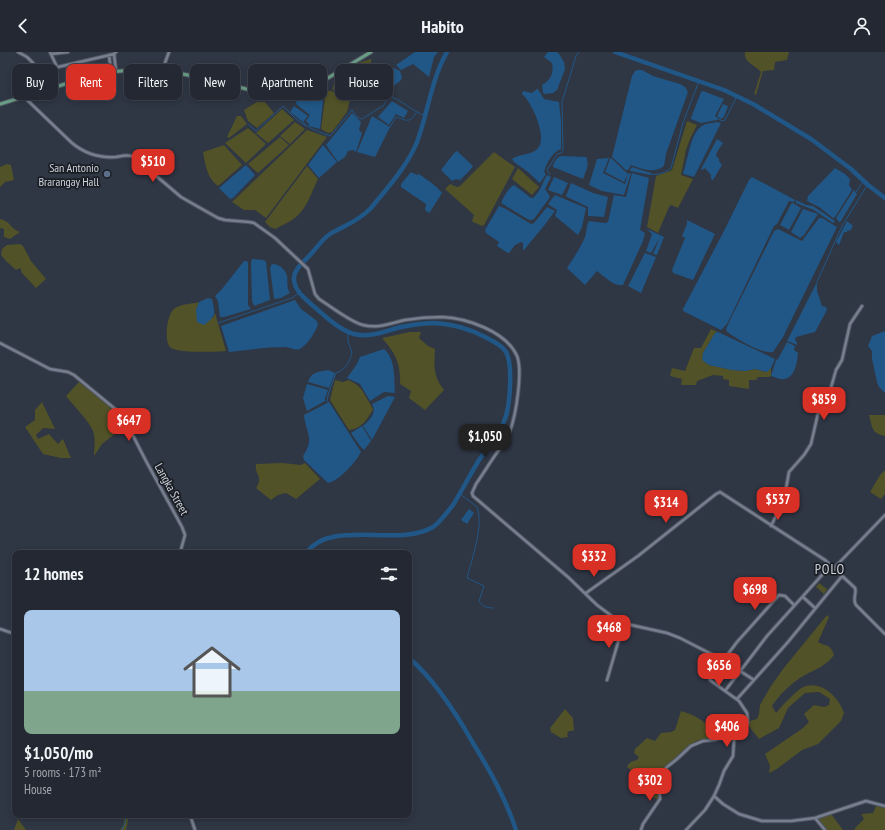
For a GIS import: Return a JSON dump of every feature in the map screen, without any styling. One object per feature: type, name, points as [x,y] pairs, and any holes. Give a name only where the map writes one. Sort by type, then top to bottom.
[{"type":"main road","points":[[182,74],[274,96],[286,96],[297,94],[328,78],[371,52]]},
{"type":"main road","points":[[116,71],[124,70]]},
{"type":"main road","points":[[0,104],[12,100]]},
{"type":"street","points":[[18,52],[27,57],[34,64]]},
{"type":"street","points":[[56,64],[50,53],[68,52]]},
{"type":"street","points":[[164,64],[168,52]]},
{"type":"street","points":[[58,67],[115,53],[116,64]]},
{"type":"street","points":[[109,55],[110,64]]},
{"type":"street","points":[[28,100],[80,149],[105,157],[128,155],[134,157],[188,202],[218,218],[254,224],[276,238],[308,269],[315,294],[319,299],[352,320],[363,325],[382,326],[415,319],[451,318],[465,320],[480,326],[510,345],[517,358],[519,370],[518,396],[512,425],[505,440],[476,484],[472,496],[525,539],[605,612],[624,622],[667,633],[680,638],[723,660],[754,680]]},
{"type":"street","points":[[771,526],[784,500],[788,474],[792,466],[804,455],[811,444],[819,409],[830,390],[836,370],[842,360],[850,324],[862,306]]},
{"type":"street","name":"Langka Street","points":[[0,343],[50,369],[68,372],[74,375],[120,413],[163,489],[182,527],[185,535],[181,550]]},
{"type":"street","points":[[586,594],[638,556],[718,492],[724,493],[749,512],[814,552],[831,565],[856,590],[854,601],[856,605],[885,634]]},
{"type":"street","points":[[834,568],[885,515]]},
{"type":"street","points":[[725,691],[767,636],[831,565]]},
{"type":"street","points":[[737,699],[788,642],[842,576]]},
{"type":"street","points":[[686,830],[714,796],[724,770],[734,756],[734,740],[747,726],[748,720],[746,711],[737,699],[710,679],[737,642],[779,596],[785,596],[794,605]]},
{"type":"street","points":[[803,597],[815,608]]},
{"type":"street","points":[[607,680],[624,622]]},
{"type":"street","points":[[0,629],[12,633]]},
{"type":"street","points":[[641,830],[643,824],[660,799],[660,778],[667,767],[691,746],[699,742],[714,740],[742,732]]},
{"type":"street","points":[[714,796],[739,814],[762,821],[815,818],[866,801],[885,806]]},
{"type":"street","points":[[191,818],[195,830]]},
{"type":"street","points":[[815,818],[825,830]]},
{"type":"shaded area","points":[[745,52],[789,52],[787,60],[775,62],[774,70],[763,71],[756,95],[754,94],[761,72],[748,61]]},
{"type":"shaded area","points":[[371,59],[371,64],[358,64]]},
{"type":"shaded area","points":[[335,80],[335,90],[332,90]]},
{"type":"shaded area","points":[[327,90],[335,92],[335,100],[350,100],[347,112],[332,132],[328,133],[321,129],[325,100],[327,100]]},
{"type":"shaded area","points":[[257,102],[265,102],[274,113],[257,128],[248,121],[244,110]]},
{"type":"shaded area","points":[[282,109],[294,120],[268,143],[256,133]]},
{"type":"shaded area","points":[[237,116],[241,116],[247,124],[229,138],[227,137]]},
{"type":"shaded area","points":[[687,121],[697,125],[686,150],[681,175],[693,179],[678,208],[671,205],[669,207],[658,233],[647,227],[656,176],[672,170]]},
{"type":"shaded area","points":[[295,122],[305,129],[290,144],[280,136]]},
{"type":"shaded area","points":[[248,128],[266,144],[246,163],[225,143]]},
{"type":"shaded area","points":[[307,130],[327,137],[266,218],[255,210],[244,210],[232,202]]},
{"type":"shaded area","points":[[280,137],[289,145],[258,173],[248,164]]},
{"type":"shaded area","points":[[224,145],[242,165],[218,186],[209,175],[203,152]]},
{"type":"shaded area","points":[[494,152],[515,167],[484,225],[482,226],[472,221],[474,215],[445,189],[450,184],[457,187],[460,186]]},
{"type":"shaded area","points":[[7,164],[11,165],[14,180],[5,182],[0,187],[0,167]]},
{"type":"shaded area","points":[[307,166],[318,179],[306,204],[296,217],[275,229],[270,227],[265,222]]},
{"type":"shaded area","points":[[518,168],[539,187],[532,195],[512,179]]},
{"type":"shaded area","points":[[0,219],[4,220],[20,232],[10,239],[4,237],[4,229],[0,228]]},
{"type":"shaded area","points":[[20,244],[23,246],[31,261],[46,279],[36,288],[22,273],[20,268],[16,270],[1,255],[2,249],[7,245]]},
{"type":"shaded area","points":[[199,302],[196,310],[213,318],[215,313],[226,351],[181,351],[171,348],[169,345],[167,340],[167,328],[172,311],[180,306]]},
{"type":"shaded area","points":[[711,329],[718,332],[715,333],[703,353],[703,360],[709,365],[745,371],[755,369],[766,372],[771,368],[771,376],[758,377],[756,380],[749,380],[749,389],[729,386],[729,380],[723,379],[723,376],[713,375],[697,381],[696,385],[681,385],[682,379],[670,376],[672,368],[685,371],[694,348],[701,348]]},
{"type":"shaded area","points":[[410,332],[421,332],[419,338],[428,346],[435,349],[435,371],[440,385],[444,390],[425,410],[409,398],[411,391],[400,384],[398,364],[394,354],[382,338]]},
{"type":"shaded area","points":[[335,380],[343,382],[349,380],[357,385],[362,390],[373,409],[361,426],[349,430],[330,400]]},
{"type":"shaded area","points":[[79,382],[109,404],[123,420],[117,432],[102,444],[94,456],[95,441],[93,431],[85,418],[66,396]]},
{"type":"shaded area","points":[[42,402],[55,429],[43,428],[36,435],[38,439],[49,434],[58,444],[63,439],[71,458],[61,458],[43,454],[25,427],[35,420],[35,410]]},
{"type":"shaded area","points":[[869,415],[885,415],[885,436],[875,432]]},
{"type":"shaded area","points":[[283,463],[301,465],[305,463],[320,479],[296,499],[286,493],[278,495],[271,500],[256,488],[259,478],[256,471],[256,464]]},
{"type":"shaded area","points":[[885,470],[885,494],[881,499],[870,492],[880,475]]},
{"type":"shaded area","points":[[819,583],[827,589],[824,594],[816,587]]},
{"type":"shaded area","points":[[827,615],[829,617],[818,642],[829,647],[834,655],[824,665],[800,678],[791,685],[772,706],[776,713],[799,690],[803,687],[812,685],[819,686],[830,692],[839,702],[844,713],[841,721],[818,744],[802,750],[777,769],[769,773],[770,766],[765,754],[803,728],[809,722],[804,714],[814,705],[824,707],[829,705],[830,699],[819,692],[805,693],[788,708],[779,728],[759,739],[748,725],[749,721],[757,719],[760,705],[771,686]]},
{"type":"shaded area","points":[[565,709],[573,718],[574,730],[569,731],[567,734],[568,737],[561,738],[551,732],[550,728]]},
{"type":"shaded area","points":[[681,711],[702,720],[711,730],[718,727],[720,730],[727,728],[725,720],[732,716],[737,721],[745,725],[743,728],[730,735],[699,740],[688,747],[661,772],[657,784],[660,798],[658,800],[642,790],[648,783],[627,767],[630,763],[637,760],[639,757],[634,753],[635,749],[647,738],[655,741],[661,733],[675,730]]},
{"type":"shaded area","points":[[877,804],[885,806],[885,830],[855,830],[855,828],[864,819],[861,814],[873,813]]},
{"type":"shaded area","points":[[831,814],[843,830],[826,830],[817,818]]},
{"type":"shaded area","points":[[128,818],[126,830],[120,830],[123,826],[124,819]]},
{"type":"shaded area","points":[[18,819],[26,830],[14,830]]},
{"type":"water","points":[[415,52],[438,52],[434,57],[429,77],[413,64],[401,70],[396,65]]},
{"type":"water","points":[[548,52],[557,52],[559,54],[564,62],[565,69],[557,90],[553,93],[545,94],[543,93],[542,85],[548,81],[553,70],[552,63],[544,57]]},
{"type":"water","points":[[393,68],[400,71],[402,78],[393,86]]},
{"type":"water","points":[[642,70],[653,76],[680,84],[685,87],[688,92],[666,154],[664,166],[656,170],[648,170],[631,165],[628,170],[626,170],[612,157],[632,76],[635,71]]},
{"type":"water","points":[[537,89],[544,99],[559,102],[561,121],[561,149],[550,159],[544,172],[546,174],[540,183],[512,159],[535,151],[541,143],[540,128],[534,111],[522,94],[523,91],[532,93]]},
{"type":"water","points":[[703,91],[724,99],[715,116],[718,118],[717,120],[701,123],[691,119],[701,92]]},
{"type":"water","points":[[297,100],[323,100],[320,129],[309,126],[306,121],[310,115],[296,104]]},
{"type":"water","points":[[392,101],[408,111],[404,118],[396,114],[389,125],[378,117]]},
{"type":"water","points":[[723,104],[728,106],[724,117],[721,119],[717,116]]},
{"type":"water","points":[[294,106],[308,116],[303,122],[290,112]]},
{"type":"water","points":[[352,113],[361,122],[359,130],[362,133],[356,152],[353,150],[348,151],[345,157],[338,162],[326,145]]},
{"type":"water","points":[[372,116],[390,127],[375,157],[357,152]]},
{"type":"water","points":[[717,122],[721,123],[694,177],[684,174],[683,173],[692,141],[698,130],[704,125]]},
{"type":"water","points":[[717,139],[723,143],[716,156],[722,165],[713,180],[705,168],[702,170],[701,169]]},
{"type":"water","points":[[323,145],[337,162],[319,178],[308,165]]},
{"type":"water","points":[[457,151],[473,166],[460,180],[456,179],[452,181],[441,170]]},
{"type":"water","points":[[561,156],[586,157],[588,165],[583,179],[553,167],[556,160]]},
{"type":"water","points":[[609,158],[603,173],[625,184],[628,174],[631,173],[624,195],[602,191],[589,185],[597,159]]},
{"type":"water","points":[[611,158],[628,174],[624,182],[605,172],[610,159]]},
{"type":"water","points":[[246,165],[255,175],[233,198],[230,199],[219,188]]},
{"type":"water","points":[[632,167],[651,173],[651,175],[630,171]]},
{"type":"water","points":[[835,168],[850,179],[849,185],[852,190],[833,218],[819,207],[807,201],[808,196]]},
{"type":"water","points":[[411,172],[417,175],[419,174],[442,193],[429,213],[425,210],[426,204],[401,187],[401,184]]},
{"type":"water","points":[[632,173],[649,178],[640,230],[645,233],[643,241],[623,285],[613,283],[597,271],[585,285],[567,268],[585,237],[589,221],[608,222],[614,195],[626,197]]},
{"type":"water","points":[[547,175],[551,177],[545,189],[550,197],[534,219],[529,220],[501,203],[508,190],[514,185],[533,198],[540,190]]},
{"type":"water","points":[[554,177],[568,183],[562,195],[548,190]]},
{"type":"water","points":[[752,177],[795,200],[794,202],[789,201],[777,224],[774,226],[727,324],[721,330],[683,311],[683,309],[749,180]]},
{"type":"water","points":[[571,183],[593,193],[608,197],[604,217],[588,216],[588,207],[566,196]]},
{"type":"water","points":[[854,190],[857,194],[839,222],[836,218]]},
{"type":"water","points":[[555,195],[586,208],[582,227],[578,235],[555,216],[557,210],[548,204]]},
{"type":"water","points":[[796,200],[806,205],[813,206],[835,221],[833,223],[814,210],[796,203]]},
{"type":"water","points":[[793,203],[801,208],[789,230],[780,225],[791,204]]},
{"type":"water","points":[[499,206],[531,224],[534,223],[547,207],[555,211],[523,251],[523,243],[521,242],[515,245],[508,253],[497,246],[499,242],[486,233],[485,230]]},
{"type":"water","points":[[803,209],[818,214],[804,235],[800,238],[791,232]]},
{"type":"water","points":[[819,218],[822,218],[837,227],[783,337],[773,352],[762,351],[727,332],[726,329],[730,320],[774,231],[778,229],[802,241]]},
{"type":"water","points":[[687,220],[715,234],[693,280],[673,273],[672,270],[685,238],[682,236]]},
{"type":"water","points":[[847,221],[853,226],[850,231],[848,230],[847,232],[844,232],[839,245],[836,242]]},
{"type":"water","points":[[647,229],[664,237],[657,255],[653,254],[660,237],[651,253],[646,251],[652,234]]},
{"type":"water","points":[[645,253],[656,257],[641,293],[628,286]]},
{"type":"water","points":[[252,259],[264,260],[266,262],[270,300],[254,306],[252,301]]},
{"type":"water","points":[[244,261],[247,261],[248,263],[248,305],[251,309],[220,317],[218,301],[215,296]]},
{"type":"water","points":[[272,264],[281,267],[286,273],[290,293],[281,298],[274,298],[270,268]]},
{"type":"water","points":[[817,282],[817,291],[822,306],[826,307],[827,310],[815,332],[796,337],[795,340],[797,345],[787,341]]},
{"type":"water","points":[[208,298],[212,299],[214,314],[204,325],[197,322],[196,310],[199,302]]},
{"type":"water","points":[[295,300],[301,309],[316,320],[318,324],[311,338],[303,347],[300,349],[278,347],[229,352],[221,326]]},
{"type":"water","points":[[885,331],[885,393],[879,387],[877,382],[872,359],[872,351],[868,346],[872,336]]},
{"type":"water","points":[[718,332],[775,359],[771,368],[767,372],[755,369],[745,371],[709,365],[702,360],[703,353],[715,333]]},
{"type":"water","points":[[787,342],[795,346],[794,350],[798,353],[797,362],[792,374],[789,377],[780,379],[771,376],[776,360]]},
{"type":"water","points":[[384,349],[391,358],[395,393],[384,392],[370,401],[360,384],[347,378],[360,357]]},
{"type":"water","points":[[328,370],[335,373],[329,388],[308,382],[313,374]]},
{"type":"water","points":[[307,384],[328,390],[325,401],[307,411],[303,398]]},
{"type":"water","points":[[388,396],[395,397],[372,440],[363,426],[370,419],[373,413],[374,410],[372,404]]},
{"type":"water","points":[[329,402],[361,452],[347,470],[337,479],[328,483],[304,460],[303,456],[307,450],[309,440],[304,415]]},
{"type":"water","points":[[362,426],[371,441],[364,450],[351,433]]},
{"type":"water","points":[[469,509],[474,513],[467,524],[461,520]]},
{"type":"waterway","points":[[309,550],[317,543],[332,537],[348,535],[402,535],[419,533],[436,525],[453,505],[479,460],[498,434],[506,416],[510,393],[510,365],[506,352],[496,343],[467,329],[448,324],[435,323],[405,326],[372,335],[354,334],[337,326],[305,299],[297,289],[294,281],[298,268],[322,241],[327,236],[355,221],[367,212],[406,164],[417,142],[433,85],[447,52]]},
{"type":"waterway","points":[[549,175],[550,174],[547,170],[557,154],[561,153],[563,150],[562,102],[576,56],[579,52]]},
{"type":"waterway","points":[[615,52],[724,90],[753,104],[811,139],[851,169],[885,198]]},
{"type":"waterway","points":[[651,174],[662,173],[671,168],[683,123],[699,81]]},
{"type":"waterway","points":[[303,122],[312,129],[330,136],[352,110],[357,117],[362,119],[384,105],[389,96],[425,116]]},
{"type":"waterway","points":[[718,119],[723,121],[725,120],[737,96]]},
{"type":"waterway","points":[[249,125],[256,131],[283,106],[296,119],[306,126]]},
{"type":"waterway","points":[[390,127],[396,117],[409,120],[414,117],[416,113]]},
{"type":"waterway","points":[[856,192],[864,180]]},
{"type":"waterway","points":[[817,282],[842,226],[868,184]]},
{"type":"waterway","points":[[218,323],[292,298],[299,293]]},
{"type":"waterway","points":[[327,402],[336,373],[342,370],[350,360],[352,353],[348,341],[348,332]]},
{"type":"waterway","points":[[459,493],[477,507],[479,514],[478,532],[467,578],[484,586],[479,601],[485,606],[493,608]]},
{"type":"waterway","points":[[412,661],[436,687],[460,721],[497,785],[516,830]]},
{"type":"waterway","points":[[122,830],[126,821],[125,818]]},
{"type":"place","name":"San Antonio Brarangay Hall","points":[[107,174]]},
{"type":"district","name":"POLO","points":[[830,569]]}]
